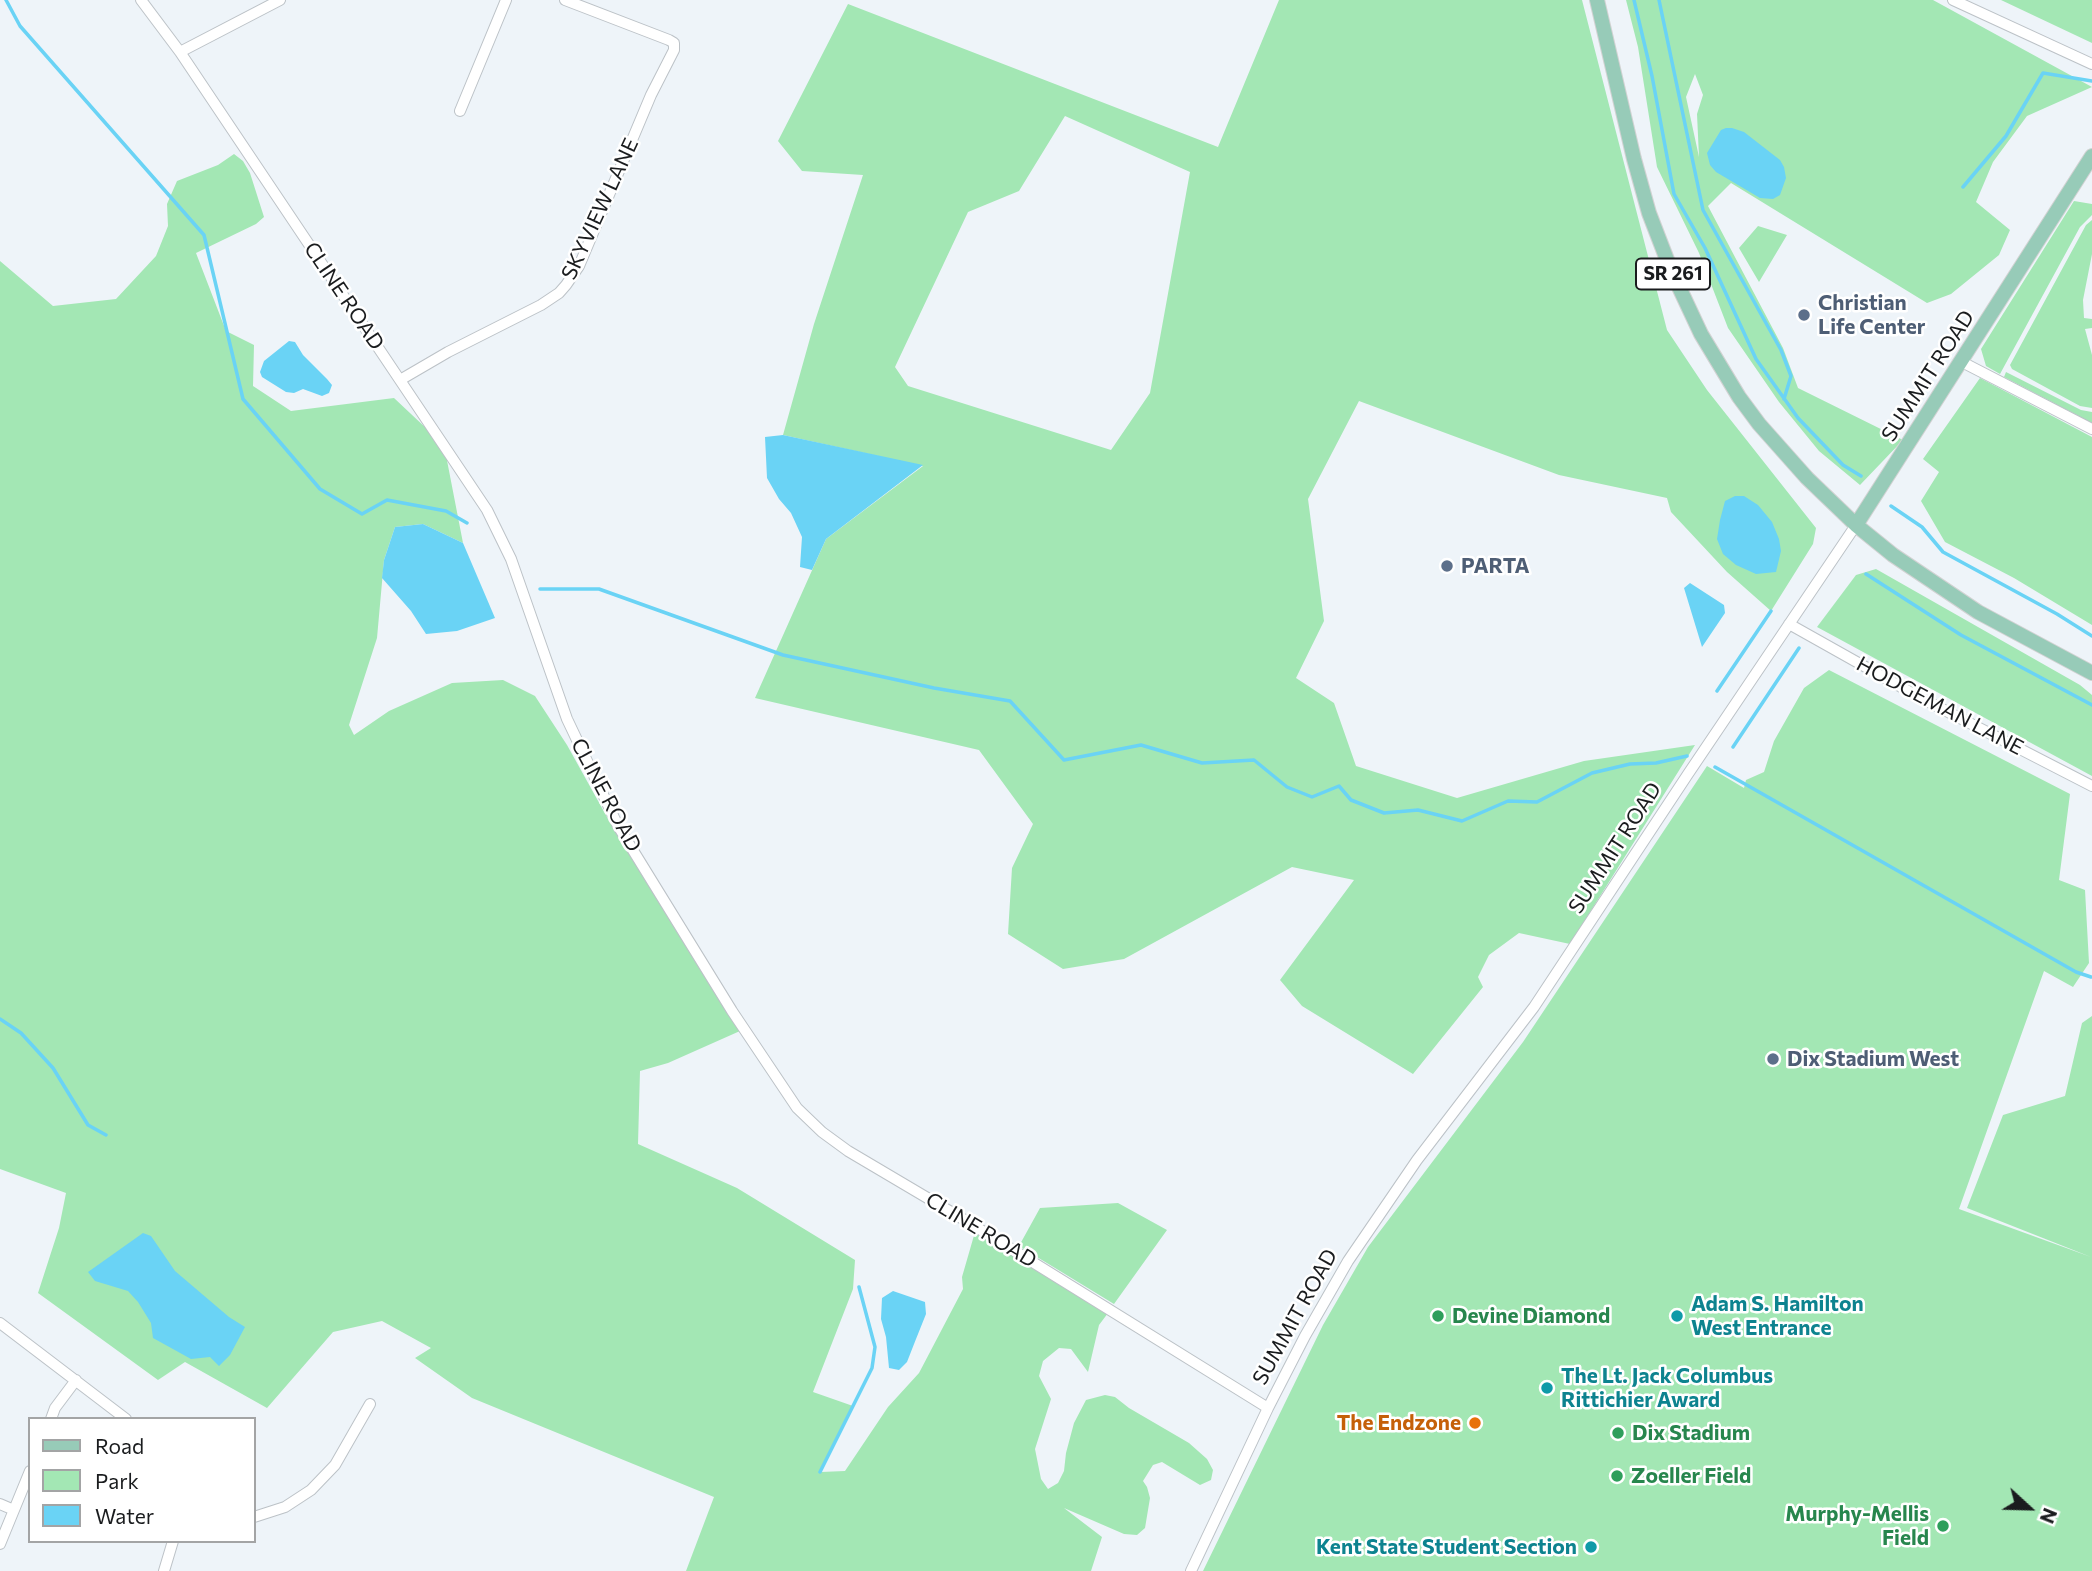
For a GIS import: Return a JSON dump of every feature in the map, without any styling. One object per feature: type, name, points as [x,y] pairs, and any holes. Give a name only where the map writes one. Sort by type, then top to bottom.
[{"type":"main road","name":"SR 261","points":[[1597,0],[1649,213],[1671,270],[1701,334],[1759,424],[1807,478],[1856,526],[1893,555],[1978,612],[2092,673]]},
{"type":"main road","name":"SUMMIT ROAD","points":[[1856,526],[2092,156]]},
{"type":"street","name":"CLINE ROAD","points":[[141,0],[180,52],[492,518],[511,559],[567,719],[618,826],[732,1011],[797,1108],[822,1132],[848,1151],[1268,1408]]},
{"type":"street","points":[[180,52],[280,0]]},
{"type":"street","points":[[460,111],[506,0]]},
{"type":"street","name":"SKYVIEW LANE","points":[[400,380],[559,293],[573,276],[651,95],[674,50],[674,43],[669,40],[565,0]]},
{"type":"street","points":[[1953,0],[2092,64]]},
{"type":"street","points":[[1962,362],[2092,429]]},
{"type":"street","name":"SUMMIT ROAD","points":[[1191,1571],[1268,1408],[1328,1295],[1384,1206],[1534,1007],[1856,526]]},
{"type":"street","name":"HODGEMAN LANE","points":[[1789,624],[1919,697],[2092,786]]},
{"type":"street","points":[[0,1322],[123,1417]]},
{"type":"street","points":[[52,1417],[76,1380]]},
{"type":"street","points":[[256,1516],[285,1507],[311,1490],[335,1465],[370,1404]]},
{"type":"street","points":[[0,1544],[28,1476]]},
{"type":"street","points":[[0,1504],[14,1510]]},
{"type":"street","points":[[164,1571],[172,1543]]},
{"type":"green space","points":[[1279,0],[1582,0],[1667,330],[1707,390],[1816,528],[1813,544],[1771,611],[1727,572],[1671,512],[1667,498],[1559,475],[1359,401],[1308,499],[1324,621],[1296,678],[1334,703],[1356,766],[1457,798],[1584,761],[1695,745],[1570,944],[1519,933],[1489,955],[1478,977],[1483,987],[1413,1074],[1302,1006],[1280,980],[1354,880],[1292,867],[1124,959],[1063,969],[1008,934],[1012,868],[1033,824],[979,750],[755,698],[826,539],[923,466],[783,435],[814,324],[863,175],[802,171],[778,141],[848,4],[1218,147]],"holes":[[[1065,116],[1190,172],[1150,393],[1111,450],[908,386],[895,367],[968,212],[1019,191]]]},
{"type":"green space","points":[[1626,0],[1933,0],[2092,87],[2027,116],[1993,162],[1976,202],[2010,230],[1999,255],[1951,294],[1927,303],[1731,183],[1708,206],[1783,348],[1798,388],[1903,440],[1860,485],[1819,451],[1779,402],[1728,328],[1699,253],[1657,167],[1638,47]],"holes":[[[1695,74],[1703,95],[1697,114],[1699,157],[1686,97]]]},
{"type":"green space","points":[[2001,0],[2092,0],[2092,43]]},
{"type":"green space","points":[[234,154],[243,161],[250,173],[264,217],[256,224],[196,253],[226,331],[254,345],[253,386],[291,411],[394,398],[444,445],[463,543],[423,524],[395,527],[384,560],[377,638],[349,725],[354,735],[389,711],[452,683],[503,680],[535,696],[567,745],[612,826],[740,1031],[668,1063],[640,1071],[638,1144],[737,1188],[855,1260],[853,1289],[813,1392],[853,1406],[821,1472],[845,1471],[888,1407],[919,1373],[963,1289],[962,1277],[975,1232],[1108,1313],[1099,1325],[1088,1372],[1071,1349],[1059,1348],[1043,1361],[1039,1376],[1051,1399],[1035,1449],[1041,1479],[1048,1489],[1058,1483],[1064,1471],[1074,1423],[1086,1400],[1105,1395],[1115,1397],[1189,1443],[1207,1459],[1213,1470],[1211,1480],[1200,1485],[1162,1462],[1153,1465],[1143,1481],[1150,1498],[1145,1528],[1137,1535],[1124,1534],[1064,1508],[1102,1537],[1091,1571],[686,1571],[714,1497],[472,1398],[415,1358],[431,1348],[382,1321],[333,1332],[267,1408],[185,1362],[158,1380],[38,1293],[59,1228],[66,1193],[0,1169],[0,261],[53,306],[116,299],[156,256],[168,226],[167,204],[177,181],[218,165]]},
{"type":"green space","points":[[2074,201],[2092,204],[2092,215],[2080,227],[2000,374],[1986,366],[1981,349]]},
{"type":"green space","points":[[2092,220],[2092,254],[2083,300],[2084,318],[2092,319],[2092,328],[2085,329],[2092,355],[2092,408],[2080,406],[2012,369],[2010,365],[2086,225]]},
{"type":"green space","points":[[1758,226],[1787,235],[1759,282],[1739,248]]},
{"type":"green space","points":[[2006,372],[2081,410],[2092,412],[2092,423],[2004,377]]},
{"type":"green space","points":[[1980,378],[2092,437],[2092,625],[2014,578],[1945,542],[1921,501],[1939,472],[1923,459]]},
{"type":"green space","points":[[1876,569],[2080,685],[2092,695],[2092,776],[1817,627],[1856,575]]},
{"type":"green space","points":[[1829,670],[2070,794],[2059,880],[2085,890],[2089,963],[2073,987],[2044,971],[1959,1209],[2091,1257],[1967,1208],[2003,1115],[2065,1096],[2082,1023],[2092,1016],[2092,1571],[1203,1571],[1323,1325],[1368,1247],[1523,1042],[1707,766],[1744,788],[1746,780],[1764,772],[1774,741],[1804,688]]},
{"type":"green space","points":[[1118,1203],[1167,1230],[1114,1304],[1019,1246],[1040,1208]]},
{"type":"water","points":[[1726,128],[1744,132],[1780,160],[1786,178],[1780,195],[1773,199],[1760,198],[1716,172],[1710,165],[1707,153],[1721,130]]},
{"type":"water","points":[[289,341],[295,342],[303,355],[332,385],[329,393],[322,396],[303,389],[294,393],[286,392],[262,377],[260,372],[264,361]]},
{"type":"water","points":[[783,435],[923,465],[826,539],[812,570],[800,567],[802,537],[791,513],[767,478],[765,437]]},
{"type":"water","points":[[1735,496],[1744,496],[1758,505],[1772,522],[1781,551],[1776,572],[1756,574],[1736,565],[1723,554],[1717,539],[1720,520],[1725,501]]},
{"type":"water","points":[[423,524],[463,543],[495,618],[457,631],[426,634],[411,611],[382,578],[384,560],[395,527]]},
{"type":"water","points":[[1690,583],[1724,605],[1725,613],[1702,647],[1684,588]]},
{"type":"water","points":[[143,1233],[151,1236],[175,1271],[229,1317],[245,1327],[230,1355],[219,1366],[210,1357],[191,1359],[153,1338],[151,1323],[128,1291],[95,1281],[88,1272]]},
{"type":"water","points":[[893,1291],[925,1302],[926,1314],[907,1362],[899,1370],[889,1368],[881,1319],[882,1298]]},
{"type":"waterway","points":[[6,0],[20,26],[204,235],[243,399],[320,489],[362,514],[387,500],[446,511],[467,523]]},
{"type":"waterway","points":[[1634,0],[1652,76],[1674,194],[1705,248],[1756,359],[1798,418],[1843,465],[1861,476]]},
{"type":"waterway","points":[[1659,0],[1703,210],[1781,350],[1791,376],[1784,399]]},
{"type":"waterway","points":[[1963,187],[2006,136],[2043,73],[2092,81]]},
{"type":"waterway","points":[[1891,506],[1922,527],[1943,552],[2092,636]]},
{"type":"waterway","points":[[1866,574],[1961,635],[2092,705]]},
{"type":"waterway","points":[[540,589],[599,589],[783,655],[934,688],[1010,701],[1064,760],[1141,745],[1202,763],[1254,760],[1287,787],[1312,797],[1339,786],[1351,800],[1384,813],[1418,810],[1462,821],[1508,801],[1537,802],[1592,773],[1630,764],[1656,763],[1687,756]]},
{"type":"waterway","points":[[1717,691],[1771,611]]},
{"type":"waterway","points":[[1733,747],[1799,648]]},
{"type":"waterway","points":[[1715,767],[2076,972],[2091,977]]},
{"type":"waterway","points":[[0,1019],[21,1033],[53,1068],[88,1125],[106,1135]]},
{"type":"waterway","points":[[820,1472],[872,1368],[875,1347],[859,1287]]},
{"type":"place","name":"Christian Life Center","points":[[1804,315]]},
{"type":"place","name":"PARTA","points":[[1447,566]]},
{"type":"place","name":"Dix Stadium West","points":[[1773,1059]]},
{"type":"place","name":"Devine Diamond","points":[[1438,1316]]},
{"type":"place","name":"Adam S. Hamilton West Entrance","points":[[1677,1316]]},
{"type":"place","name":"The Lt. Jack Columbus Rittichier Award","points":[[1547,1388]]},
{"type":"place","name":"The Endzone","points":[[1475,1423]]},
{"type":"place","name":"Dix Stadium","points":[[1618,1433]]},
{"type":"place","name":"Zoeller Field","points":[[1617,1476]]},
{"type":"place","name":"Murphy-Mellis Field","points":[[1943,1526]]},
{"type":"place","name":"Kent State Student Section","points":[[1591,1547]]}]
